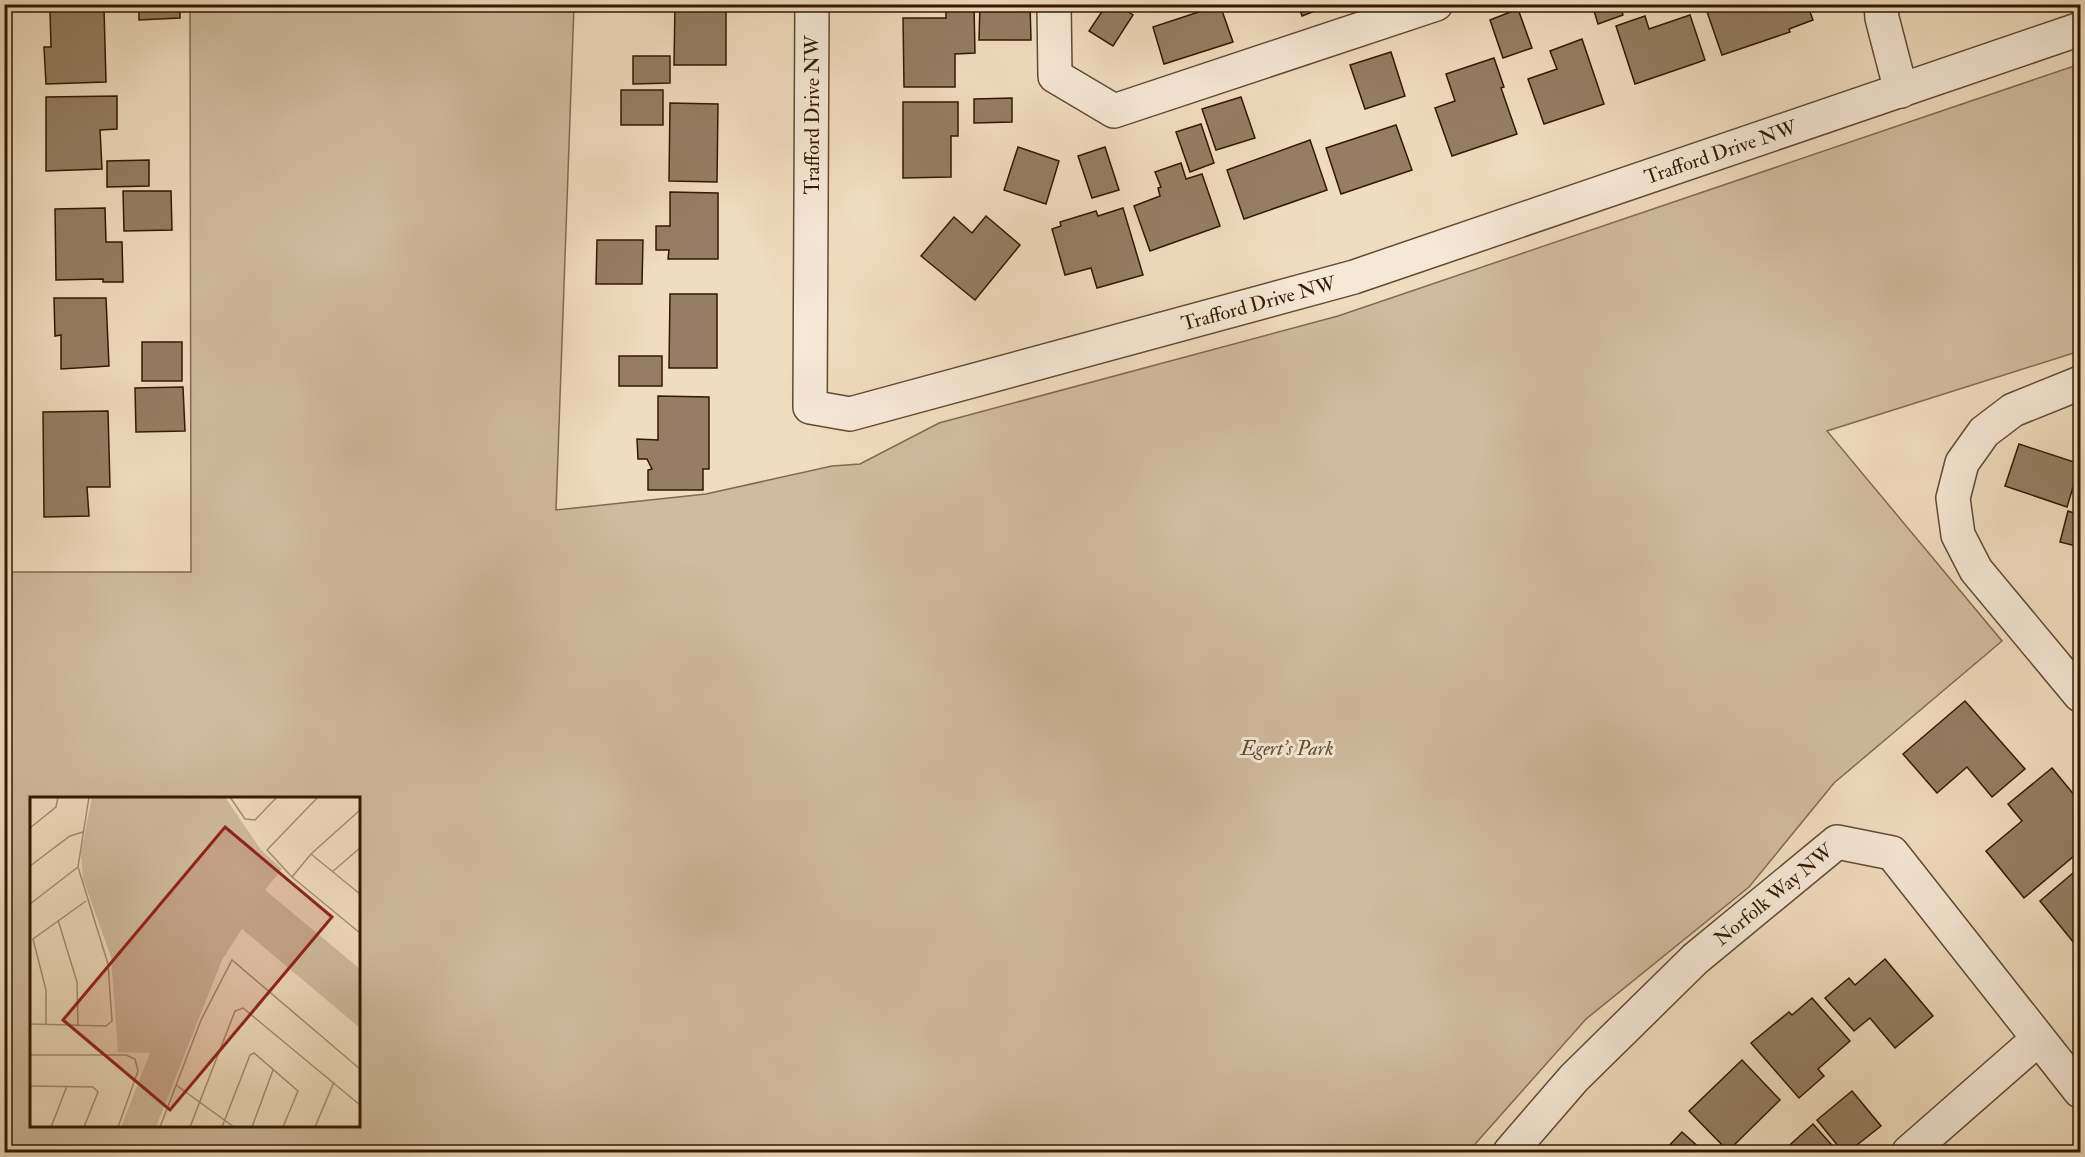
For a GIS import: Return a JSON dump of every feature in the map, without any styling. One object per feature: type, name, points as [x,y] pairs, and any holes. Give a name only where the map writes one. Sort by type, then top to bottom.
[{"type":"street","name":"Trafford Drive NW","points":[[812,4],[810,407],[849,414],[1354,278],[2080,29]]},
{"type":"street","points":[[1054,4],[1055,76],[1114,111],[1436,4]]},
{"type":"street","points":[[1881,4],[1882,18],[1901,91]]},
{"type":"street","points":[[2080,383],[2013,410],[1983,432],[1962,464],[1953,498],[1958,535],[1976,570],[2080,695]]},
{"type":"street","name":"Norfolk Way NW","points":[[1510,1152],[1574,1078],[1695,959],[1837,842],[1892,853],[2080,1091]]},
{"type":"street","points":[[1909,1152],[2038,1040]]},
{"type":"green space","name":"Egert's Park","points":[[190,5],[574,5],[556,510],[706,494],[832,466],[860,464],[939,423],[1338,316],[2080,64],[2080,351],[1827,431],[2002,641],[1834,783],[1749,887],[1586,1019],[1468,1152],[5,1152],[5,572],[191,572]]},
{"type":"building","points":[[139,4],[180,4],[180,18],[139,20]]},
{"type":"building","points":[[675,4],[726,4],[726,65],[674,65]]},
{"type":"building","points":[[980,4],[1030,4],[1031,40],[979,40]]},
{"type":"building","points":[[1107,4],[1117,4],[1133,15],[1113,46],[1089,31]]},
{"type":"building","points":[[1298,4],[1327,4],[1328,6],[1302,16]]},
{"type":"building","points":[[1592,4],[1620,4],[1623,15],[1598,24]]},
{"type":"building","points":[[1710,4],[1807,4],[1813,20],[1789,29],[1790,32],[1722,55],[1705,6]]},
{"type":"building","points":[[1220,5],[1233,42],[1164,64],[1153,27]]},
{"type":"building","points":[[946,6],[974,7],[975,53],[955,54],[955,87],[904,87],[903,18],[946,18]]},
{"type":"building","points":[[104,8],[106,82],[46,84],[44,47],[51,47],[50,10]]},
{"type":"building","points":[[1518,9],[1532,48],[1503,58],[1490,20]]},
{"type":"building","points":[[1690,15],[1705,60],[1635,84],[1616,26],[1645,16],[1649,29]]},
{"type":"building","points":[[1582,39],[1604,104],[1544,124],[1528,79],[1557,69],[1550,51]]},
{"type":"building","points":[[1391,52],[1405,96],[1365,109],[1350,65]]},
{"type":"building","points":[[633,56],[670,56],[670,83],[633,84]]},
{"type":"building","points":[[1494,58],[1504,87],[1501,88],[1517,134],[1452,156],[1435,108],[1455,101],[1446,74]]},
{"type":"building","points":[[621,90],[663,90],[663,125],[621,125]]},
{"type":"building","points":[[117,96],[117,129],[100,130],[102,169],[46,171],[46,97]]},
{"type":"building","points":[[1241,97],[1255,138],[1216,150],[1202,109]]},
{"type":"building","points":[[1012,98],[1012,122],[974,123],[974,99]]},
{"type":"building","points":[[903,102],[958,102],[958,136],[951,136],[951,177],[903,178]]},
{"type":"building","points":[[670,103],[718,104],[717,182],[669,181]]},
{"type":"building","points":[[1201,124],[1214,163],[1190,172],[1176,132]]},
{"type":"building","points":[[1396,125],[1412,170],[1341,194],[1326,148]]},
{"type":"building","points":[[1310,140],[1327,190],[1244,219],[1227,170]]},
{"type":"building","points":[[1018,147],[1059,161],[1046,204],[1004,190]]},
{"type":"building","points":[[1105,147],[1119,190],[1092,198],[1078,156]]},
{"type":"building","points":[[149,160],[149,186],[107,187],[107,161]]},
{"type":"building","points":[[1181,163],[1186,179],[1202,174],[1220,226],[1150,251],[1134,206],[1160,196],[1158,188],[1161,187],[1155,172]]},
{"type":"building","points":[[123,191],[171,191],[172,230],[124,231]]},
{"type":"building","points":[[670,192],[718,193],[718,259],[668,259],[669,250],[656,250],[656,226],[670,226]]},
{"type":"building","points":[[105,208],[106,242],[122,242],[123,282],[103,282],[103,279],[56,280],[55,209]]},
{"type":"building","points":[[1123,208],[1143,275],[1097,288],[1091,268],[1065,275],[1052,229],[1061,226],[1060,222],[1096,211],[1098,216]]},
{"type":"building","points":[[986,216],[1020,245],[975,300],[921,256],[954,217],[972,233]]},
{"type":"building","points":[[597,240],[643,240],[642,284],[596,284]]},
{"type":"building","points":[[670,294],[717,294],[717,368],[669,368]]},
{"type":"building","points":[[54,298],[106,298],[109,366],[61,369],[61,335],[55,336]]},
{"type":"building","points":[[142,342],[182,342],[182,381],[142,381]]},
{"type":"building","points":[[619,356],[662,356],[662,386],[619,386]]},
{"type":"building","points":[[183,387],[185,431],[136,432],[135,388]]},
{"type":"building","points":[[658,396],[709,397],[709,469],[703,469],[703,490],[648,490],[648,470],[652,469],[647,459],[638,459],[637,439],[658,440]]},
{"type":"building","points":[[108,411],[110,487],[87,487],[89,516],[44,517],[43,412]]},
{"type":"building","points":[[2019,444],[2080,464],[2067,507],[2005,486]]},
{"type":"building","points":[[2068,511],[2080,515],[2080,547],[2060,542]]},
{"type":"building","points":[[1965,701],[2025,769],[1992,797],[1967,767],[1937,793],[1903,754]]},
{"type":"building","points":[[2052,768],[2080,802],[2080,851],[2024,898],[1986,851],[2022,821],[2008,804]]},
{"type":"building","points":[[2080,867],[2080,938],[2074,943],[2040,901]]},
{"type":"building","points":[[1885,959],[1933,1016],[1895,1048],[1870,1018],[1854,1031],[1825,998],[1849,978],[1855,985]]},
{"type":"building","points":[[1812,998],[1850,1041],[1818,1069],[1824,1076],[1799,1098],[1751,1043],[1789,1012],[1792,1015]]},
{"type":"building","points":[[1742,1060],[1780,1100],[1728,1151],[1689,1111]]},
{"type":"building","points":[[1852,1091],[1881,1126],[1848,1152],[1843,1152],[1817,1120]]},
{"type":"building","points":[[1813,1124],[1838,1152],[1782,1152]]},
{"type":"building","points":[[1682,1132],[1704,1152],[1663,1152]]}]
